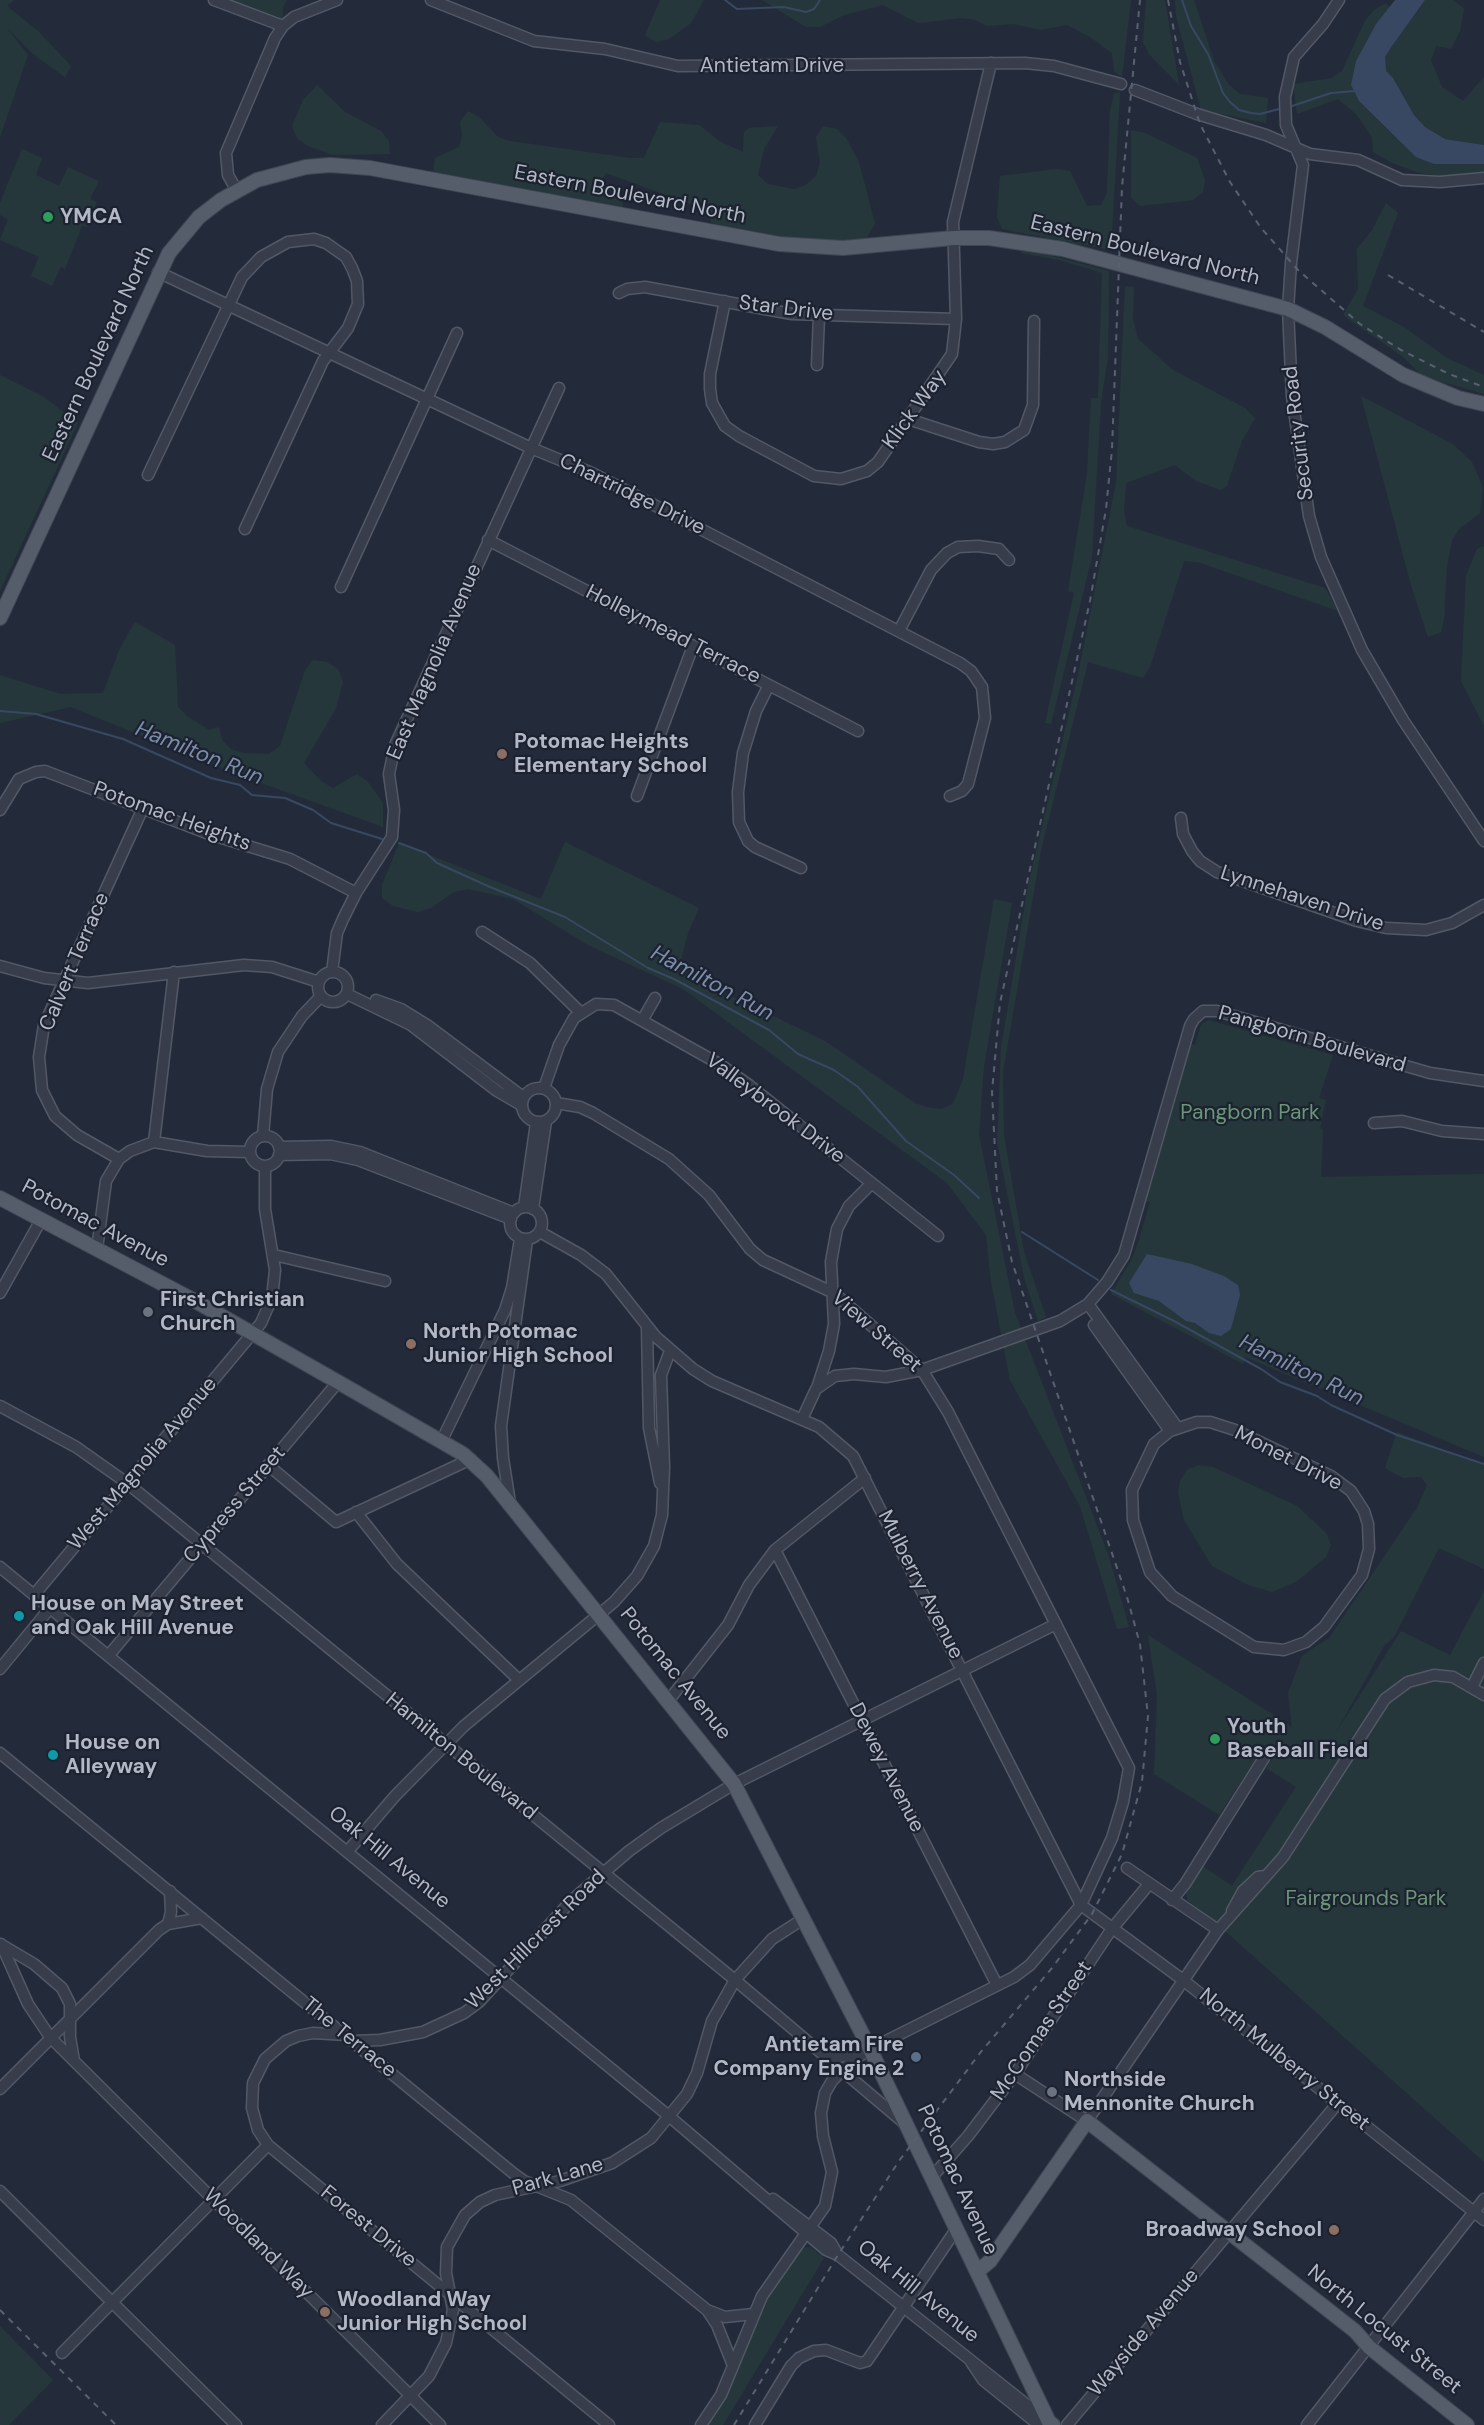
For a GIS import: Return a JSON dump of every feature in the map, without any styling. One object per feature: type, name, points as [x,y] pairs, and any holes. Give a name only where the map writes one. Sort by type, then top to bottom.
[{"type":"main road","name":"Eastern Boulevard North","points":[[0,618],[158,272],[169,253],[200,217],[237,191],[282,172],[306,167],[348,166],[779,244],[843,248],[953,238],[1022,241],[1063,249],[1288,309],[1325,327],[1403,375],[1429,387],[1484,404]]},
{"type":"main road","name":"Potomac Avenue","points":[[0,1198],[97,1248],[471,1459],[510,1503],[735,1784],[870,2049],[957,2228],[1047,2424]]},
{"type":"main road","name":"North Locust Street","points":[[1087,2121],[1355,2331],[1370,2347],[1467,2425]]},
{"type":"main road","points":[[977,2272],[990,2261],[1087,2121]]},
{"type":"street","points":[[214,0],[283,26]]},
{"type":"street","points":[[237,191],[228,175],[226,153],[283,26],[294,17],[337,0]]},
{"type":"street","name":"Antietam Drive","points":[[431,0],[534,41],[605,49],[678,66],[1040,64],[1121,84]]},
{"type":"street","name":"Security Road","points":[[1339,0],[1323,24],[1294,57],[1285,97],[1285,115],[1303,165],[1294,232],[1288,309],[1292,396],[1309,516],[1321,557],[1375,673],[1484,841]]},
{"type":"street","name":"Klick Way","points":[[725,302],[710,374],[710,389],[717,414],[725,426],[739,436],[814,476],[841,479],[867,471],[878,462],[948,364],[955,344],[954,213],[991,63]]},
{"type":"street","points":[[1135,90],[1197,114],[1266,135],[1297,150],[1310,154],[1358,160],[1402,180],[1440,182],[1484,178]]},
{"type":"street","points":[[148,475],[226,305],[246,272],[275,247],[301,240],[326,243],[346,257],[357,281],[359,292],[355,316],[329,352],[245,529]]},
{"type":"street","name":"Chartridge Drive","points":[[158,272],[531,448],[592,473],[960,663],[971,671],[982,687],[985,718],[978,754],[968,784],[962,791],[950,796]]},
{"type":"street","name":"Star Drive","points":[[619,293],[645,286],[781,312],[819,316],[956,319]]},
{"type":"street","points":[[817,365],[819,316]]},
{"type":"street","points":[[908,419],[979,442],[999,443],[1015,437],[1024,430],[1033,405],[1034,321]]},
{"type":"street","points":[[341,587],[457,333]]},
{"type":"street","name":"East Magnolia Avenue","points":[[332,972],[338,933],[356,893],[392,837],[394,810],[389,774],[394,745],[559,388]]},
{"type":"street","name":"Holleymead Terrace","points":[[488,540],[858,731]]},
{"type":"street","points":[[899,631],[931,570],[947,553],[958,548],[978,546],[999,549],[1010,560]]},
{"type":"street","points":[[637,796],[693,646]]},
{"type":"street","points":[[769,685],[756,711],[743,753],[738,792],[739,822],[748,841],[755,847],[801,868]]},
{"type":"street","name":"Potomac Heights","points":[[0,810],[19,779],[45,771],[209,834],[290,859],[356,893]]},
{"type":"street","name":"Calvert Terrace","points":[[119,1159],[63,1125],[47,1103],[42,1090],[41,1041],[44,1025],[143,808]]},
{"type":"street","name":"Lynnehaven Drive","points":[[1181,818],[1183,834],[1192,851],[1200,861],[1217,872],[1357,921],[1386,928],[1426,930],[1452,923],[1484,906]]},
{"type":"street","points":[[482,932],[530,963],[580,1012],[568,1026],[544,1088]]},
{"type":"street","points":[[0,966],[64,982],[112,981],[244,965],[272,967],[319,982]]},
{"type":"street","points":[[154,1142],[174,972]]},
{"type":"street","points":[[321,996],[319,982],[326,973],[332,972],[344,977],[347,992]]},
{"type":"street","points":[[321,996],[334,1002],[347,992]]},
{"type":"street","points":[[347,992],[411,1025],[497,1091],[522,1101]]},
{"type":"street","points":[[263,1136],[267,1089],[278,1052],[302,1016],[321,996]]},
{"type":"street","points":[[643,1019],[655,998]]},
{"type":"street","name":"Valleybrook Drive","points":[[580,1012],[596,1004],[605,1003],[626,1010],[721,1065],[749,1084],[938,1236]]},
{"type":"street","name":"Pangborn Boulevard","points":[[816,1389],[835,1376],[886,1377],[922,1370],[1060,1321],[1085,1306],[1107,1282],[1124,1255],[1191,1026],[1194,1018],[1203,1011],[1217,1011],[1430,1073],[1484,1082]]},
{"type":"street","points":[[522,1101],[536,1088],[544,1088],[550,1091],[556,1102],[554,1113],[541,1122],[520,1212],[511,1230],[523,1239]]},
{"type":"street","points":[[522,1101],[525,1116],[541,1122]]},
{"type":"street","name":"View Street","points":[[556,1102],[586,1110],[669,1159],[709,1196],[750,1249],[763,1260],[834,1293],[922,1370],[948,1412],[1129,1768],[1112,1838],[1081,1905]]},
{"type":"street","points":[[1374,1123],[1402,1121],[1442,1131],[1484,1134]]},
{"type":"street","points":[[263,1136],[276,1141],[279,1151],[276,1161],[265,1167],[254,1162],[249,1152],[253,1141],[263,1136]]},
{"type":"street","points":[[97,1248],[106,1181],[119,1159],[154,1142],[207,1151],[249,1152]]},
{"type":"street","points":[[279,1151],[331,1146],[360,1152],[520,1212],[542,1218],[540,1232],[523,1239]]},
{"type":"street","points":[[252,1334],[261,1323],[272,1298],[274,1255],[265,1209],[265,1167]]},
{"type":"street","points":[[803,1417],[816,1389],[830,1346],[834,1324],[831,1262],[837,1229],[849,1206],[872,1183]]},
{"type":"street","points":[[0,1293],[41,1220]]},
{"type":"street","name":"Mulberry Avenue","points":[[540,1232],[581,1255],[606,1274],[647,1327],[670,1351],[712,1381],[803,1417],[841,1444],[866,1478],[1081,1905]]},
{"type":"street","points":[[441,1442],[505,1310],[523,1239]]},
{"type":"street","points":[[510,1503],[502,1458],[501,1426],[523,1239]]},
{"type":"street","points":[[274,1255],[385,1281]]},
{"type":"street","points":[[1085,1306],[1173,1429]]},
{"type":"street","points":[[647,1327],[649,1428],[663,1495]]},
{"type":"street","name":"West Magnolia Avenue","points":[[34,1595],[252,1334]]},
{"type":"street","points":[[347,1852],[395,1796],[446,1744],[626,1591],[647,1559],[659,1531],[663,1495],[662,1375],[670,1351]]},
{"type":"street","name":"Cypress Street","points":[[109,1655],[338,1382]]},
{"type":"street","name":"Hamilton Boulevard","points":[[0,1406],[76,1447],[127,1483],[735,1980],[908,2127]]},
{"type":"street","name":"Monet Drive","points":[[1210,1422],[1235,1430],[1331,1476],[1342,1483],[1358,1501],[1368,1524],[1367,1560],[1362,1575],[1324,1628],[1306,1642],[1284,1650],[1254,1647],[1172,1596],[1156,1581],[1147,1564],[1133,1520],[1130,1499],[1135,1479],[1147,1454],[1173,1429],[1210,1422]]},
{"type":"street","points":[[268,1465],[336,1522],[471,1459]]},
{"type":"street","points":[[669,1700],[728,1625],[749,1585],[775,1550],[866,1478]]},
{"type":"street","points":[[356,1512],[397,1564],[519,1680]]},
{"type":"street","name":"Dewey Avenue","points":[[775,1550],[997,1985]]},
{"type":"street","name":"Oak Hill Avenue","points":[[0,1567],[808,2230],[826,2250],[838,2255],[971,2362],[987,2370],[1047,2424]]},
{"type":"street","points":[[0,1669],[50,1608]]},
{"type":"street","name":"West Hillcrest Road","points":[[350,2038],[405,2037],[443,2025],[479,2002],[550,1922],[602,1872],[661,1828],[735,1784],[1056,1624]]},
{"type":"street","points":[[1472,1687],[1484,1663]]},
{"type":"street","points":[[1087,2121],[1218,1930],[1268,1875],[1391,1692],[1408,1682],[1426,1676],[1453,1677],[1484,1695]]},
{"type":"street","name":"The Terrace","points":[[0,1753],[513,2173],[536,2186],[558,2193],[582,2208],[707,2310],[721,2316],[753,2314]]},
{"type":"street","points":[[1172,1900],[1185,1884],[1264,1758]]},
{"type":"street","points":[[1127,1868],[1218,1930]]},
{"type":"street","name":"McComas Street","points":[[932,2177],[968,2136],[1015,2074],[1111,1930],[1149,1884]]},
{"type":"street","points":[[0,2089],[50,2037],[168,1924],[171,1912],[170,1891]]},
{"type":"street","points":[[701,2425],[721,2395],[753,2314],[771,2280],[825,2206],[832,2183],[831,2164],[821,2124],[822,2102],[832,2081],[842,2070],[870,2049],[997,1985],[1030,1965],[1081,1905]]},
{"type":"street","name":"North Mulberry Street","points":[[1081,1905],[1111,1930],[1183,1980],[1484,2220]]},
{"type":"street","points":[[168,1924],[202,1918]]},
{"type":"street","name":"Park Lane","points":[[382,2425],[429,2376],[446,2343],[453,2310],[446,2273],[447,2247],[458,2223],[480,2202],[502,2193],[582,2174],[621,2158],[644,2144],[670,2117],[694,2080],[712,2021],[735,1980],[772,1939],[803,1919]]},
{"type":"street","name":"Woodland Way","points":[[1,1944],[55,1981],[66,1995],[72,2016],[70,2037],[75,2064]]},
{"type":"street","name":"Woodland Way","points":[[1,1944],[28,2004],[50,2037],[440,2425]]},
{"type":"street","name":"Forest Drive","points":[[350,2038],[313,2033],[298,2036],[286,2041],[265,2059],[253,2083],[252,2108],[258,2130],[268,2145],[609,2425]]},
{"type":"street","points":[[823,2054],[839,2057],[870,2049]]},
{"type":"street","name":"North Locust Street","points":[[1015,2074],[1087,2121]]},
{"type":"street","name":"Wayside Avenue","points":[[1067,2425],[1338,2103]]},
{"type":"street","points":[[62,2353],[268,2145]]},
{"type":"street","points":[[0,2191],[236,2425]]},
{"type":"street","points":[[1307,2425],[1484,2199]]},
{"type":"street","points":[[755,2425],[791,2366],[799,2358],[814,2351],[826,2350],[863,2363],[957,2228]]},
{"type":"street","name":"The Terrace","points":[[707,2310],[717,2325],[732,2363]]},
{"type":"green space","points":[[0,0],[14,0],[7,6],[40,33],[71,66],[65,77],[34,55],[7,28],[28,55],[0,137]]},
{"type":"green space","points":[[226,0],[287,0],[283,7],[283,20]]},
{"type":"green space","points":[[660,0],[704,0],[691,23],[669,39],[656,42],[645,35]]},
{"type":"green space","points":[[762,0],[1131,0],[1122,77],[1114,71],[1112,53],[1090,37],[1067,25],[1040,30],[1014,24],[987,26],[975,20],[962,18],[918,23],[883,5],[844,15],[820,27],[806,27]]},
{"type":"green space","points":[[1146,0],[1165,0],[1179,85],[1149,54],[1143,42]]},
{"type":"green space","points":[[1175,0],[1194,0],[1214,61],[1229,85],[1240,94],[1268,98],[1266,123],[1201,110],[1176,16]]},
{"type":"green space","points":[[1425,0],[1453,0],[1464,9],[1460,31],[1451,49],[1436,46],[1431,60],[1442,87],[1463,101],[1484,77],[1484,145],[1445,139],[1425,127],[1414,115],[1393,78],[1385,71],[1385,57]]},
{"type":"green space","points":[[1386,3],[1390,8],[1376,24],[1356,61],[1351,85],[1359,101],[1388,130],[1434,164],[1484,164],[1484,174],[1447,178],[1416,172],[1390,162],[1373,152],[1372,137],[1356,114],[1338,99],[1297,114],[1293,84],[1332,78],[1342,71],[1365,21],[1374,10]]},
{"type":"green space","points":[[317,85],[345,112],[381,131],[389,141],[390,154],[333,155],[308,146],[297,138],[292,126],[303,100]]},
{"type":"green space","points":[[1120,92],[1111,250],[1002,229],[997,217],[1000,176],[1057,169],[1070,171],[1087,206],[1101,205],[1107,193],[1110,111],[1114,94]]},
{"type":"green space","points":[[468,111],[480,118],[498,137],[510,141],[630,158],[644,158],[660,122],[699,125],[721,142],[743,152],[744,132],[749,128],[778,126],[764,149],[758,175],[768,184],[794,189],[806,185],[816,176],[820,163],[816,137],[823,126],[837,129],[846,138],[859,162],[875,224],[867,237],[856,244],[726,233],[711,222],[707,210],[606,173],[599,184],[608,194],[621,196],[624,210],[601,209],[433,173],[435,158],[459,147],[462,135],[460,122]]},
{"type":"green space","points":[[1131,130],[1145,133],[1197,158],[1205,180],[1203,192],[1193,200],[1140,206],[1131,197]]},
{"type":"green space","name":"YMCA","points":[[22,149],[42,158],[36,175],[59,186],[68,167],[99,181],[90,199],[97,202],[87,227],[82,226],[65,269],[61,267],[52,286],[31,276],[39,257],[0,240],[8,219],[0,215],[0,203]]},
{"type":"green space","points":[[1386,203],[1398,213],[1363,306],[1404,327],[1447,358],[1484,375],[1484,394],[1422,376],[1403,357],[1343,315],[1358,289],[1357,249],[1372,230]]},
{"type":"green space","points":[[1026,249],[1109,271],[1108,357],[1101,402],[1092,557],[1051,724],[1045,723],[1074,593],[1068,591],[1087,474],[1091,398],[1098,398],[1102,273],[1059,260],[1020,253]]},
{"type":"green space","points":[[1125,286],[1134,287],[1133,319],[1138,339],[1173,370],[1245,408],[1255,418],[1242,441],[1227,486],[1221,490],[1196,481],[1175,465],[1126,483],[1124,511],[1127,526],[1325,588],[1338,611],[1198,562],[1184,561],[1150,667],[1143,678],[1088,662],[1041,850],[1003,1072],[1004,1135],[1024,1252],[1046,1317],[1038,1321],[1024,1277],[997,1142],[1001,1048],[1028,886],[1078,675],[1116,483]]},
{"type":"green space","points":[[0,375],[44,397],[78,423],[0,591]]},
{"type":"green space","points":[[1361,396],[1453,444],[1472,462],[1483,487],[1480,513],[1459,529],[1452,540],[1447,566],[1444,619],[1441,632],[1428,637],[1411,585]]},
{"type":"green space","points":[[1484,546],[1484,726],[1461,681],[1466,576],[1477,549]]},
{"type":"green space","points":[[135,622],[175,645],[178,707],[187,716],[209,730],[219,727],[222,740],[231,749],[243,753],[269,754],[280,746],[305,670],[313,660],[327,662],[338,669],[343,682],[336,708],[304,763],[321,781],[333,788],[357,774],[368,782],[383,803],[383,827],[231,772],[71,707],[0,723],[0,675],[60,694],[103,693],[120,648]]},
{"type":"green space","points":[[565,842],[699,908],[688,933],[681,959],[688,971],[711,986],[825,1041],[915,1103],[941,1109],[953,1104],[963,1079],[994,899],[1012,903],[984,1066],[979,1135],[1015,1313],[1108,1554],[1129,1627],[1117,1629],[1080,1506],[1010,1380],[991,1282],[986,1235],[947,1183],[683,989],[588,945],[513,899],[468,889],[454,892],[431,908],[418,912],[393,906],[382,898],[382,885],[399,843],[541,899]]},
{"type":"green space","name":"Pangborn Park","points":[[1208,1020],[1333,1055],[1319,1098],[1326,1100],[1320,1128],[1323,1129],[1321,1177],[1484,1174],[1484,1457],[1245,1357],[1243,1364],[1111,1294],[1132,1259],[1139,1240],[1150,1202],[1144,1201],[1189,1045],[1195,1045],[1201,1025]]},
{"type":"green space","name":"Fairgrounds Park","points":[[1397,1432],[1484,1465],[1484,1569],[1439,1548],[1394,1637],[1384,1646],[1335,1734],[1401,1631],[1450,1655],[1484,1591],[1484,2162],[1224,1930],[1187,1900],[1186,1890],[1202,1866],[1232,1886],[1296,1787],[1266,1768],[1272,1759],[1260,1752],[1219,1815],[1154,1774],[1157,1695],[1148,1635],[1292,1727],[1288,1693],[1302,1656],[1329,1638],[1417,1508],[1427,1485],[1421,1477],[1403,1478],[1385,1468]]},
{"type":"green space","points":[[1199,1465],[1213,1467],[1297,1506],[1326,1533],[1331,1545],[1326,1557],[1296,1582],[1272,1592],[1246,1584],[1212,1566],[1184,1520],[1178,1492],[1180,1481],[1187,1470]]},
{"type":"green space","points":[[810,2247],[824,2258],[723,2425],[708,2425],[716,2414],[762,2305],[799,2248]]},
{"type":"green space","points":[[0,2326],[53,2380],[9,2425],[0,2425]]},
{"type":"water","points":[[1395,0],[1425,0],[1385,57],[1386,71],[1393,78],[1414,115],[1425,127],[1445,139],[1484,145],[1484,164],[1434,164],[1416,157],[1359,101],[1351,85],[1356,61],[1376,24]]},
{"type":"water","points":[[1147,1254],[1192,1264],[1224,1276],[1238,1285],[1240,1295],[1231,1329],[1221,1336],[1209,1333],[1195,1323],[1186,1321],[1159,1301],[1134,1293],[1129,1283]]},
{"type":"waterway","points":[[725,0],[737,9],[784,7],[806,12],[814,9],[820,0]]},
{"type":"waterway","points":[[1182,0],[1191,26],[1208,54],[1223,93],[1230,102],[1239,110],[1251,113],[1260,114],[1283,108]]},
{"type":"waterway","points":[[1289,107],[1331,93],[1355,91]]},
{"type":"waterway","name":"Hamilton Run","points":[[0,711],[36,714],[123,739],[211,778],[240,785],[252,795],[285,798],[313,810],[331,823],[382,839]]},
{"type":"waterway","name":"Hamilton Run","points":[[399,843],[426,853],[437,863],[490,887],[565,917],[648,968],[674,979],[769,1030],[798,1054],[834,1070],[858,1087],[906,1141],[954,1175],[979,1198]]},
{"type":"waterway","name":"Hamilton Run","points":[[1022,1232],[1098,1280]]},
{"type":"waterway","name":"Hamilton Run","points":[[1111,1290],[1174,1321],[1280,1382],[1317,1396],[1331,1405],[1397,1435],[1484,1464]]},
{"type":"railway","points":[[734,2425],[838,2255],[899,2161],[980,2053],[1052,1968],[1092,1914],[1122,1854],[1142,1782],[1148,1716],[1140,1644],[1127,1597],[1012,1262],[997,1191],[992,1092],[1000,1003],[1090,601],[1106,509],[1112,449],[1122,187],[1140,0]]},
{"type":"railway","points":[[1168,0],[1180,62],[1200,124],[1230,182],[1261,228],[1298,270],[1360,324],[1401,350],[1449,374],[1484,387]]},
{"type":"railway","points":[[1388,275],[1484,332]]},
{"type":"railway","points":[[0,2310],[116,2425]]},
{"type":"place","name":"YMCA","points":[[48,217]]},
{"type":"place","name":"Potomac Heights Elementary School","points":[[502,754]]},
{"type":"place","name":"First Christian Church","points":[[148,1312]]},
{"type":"place","name":"North Potomac Junior High School","points":[[411,1344]]},
{"type":"place","name":"House on May Street and Oak Hill Avenue","points":[[19,1616]]},
{"type":"place","name":"Youth Baseball Field","points":[[1215,1739]]},
{"type":"place","name":"House on Alleyway","points":[[53,1755]]},
{"type":"place","name":"Antietam Fire Company Engine 2","points":[[916,2057]]},
{"type":"place","name":"Northside Mennonite Church","points":[[1052,2092]]},
{"type":"place","name":"Broadway School","points":[[1334,2230]]},
{"type":"place","name":"Woodland Way Junior High School","points":[[325,2312]]}]
